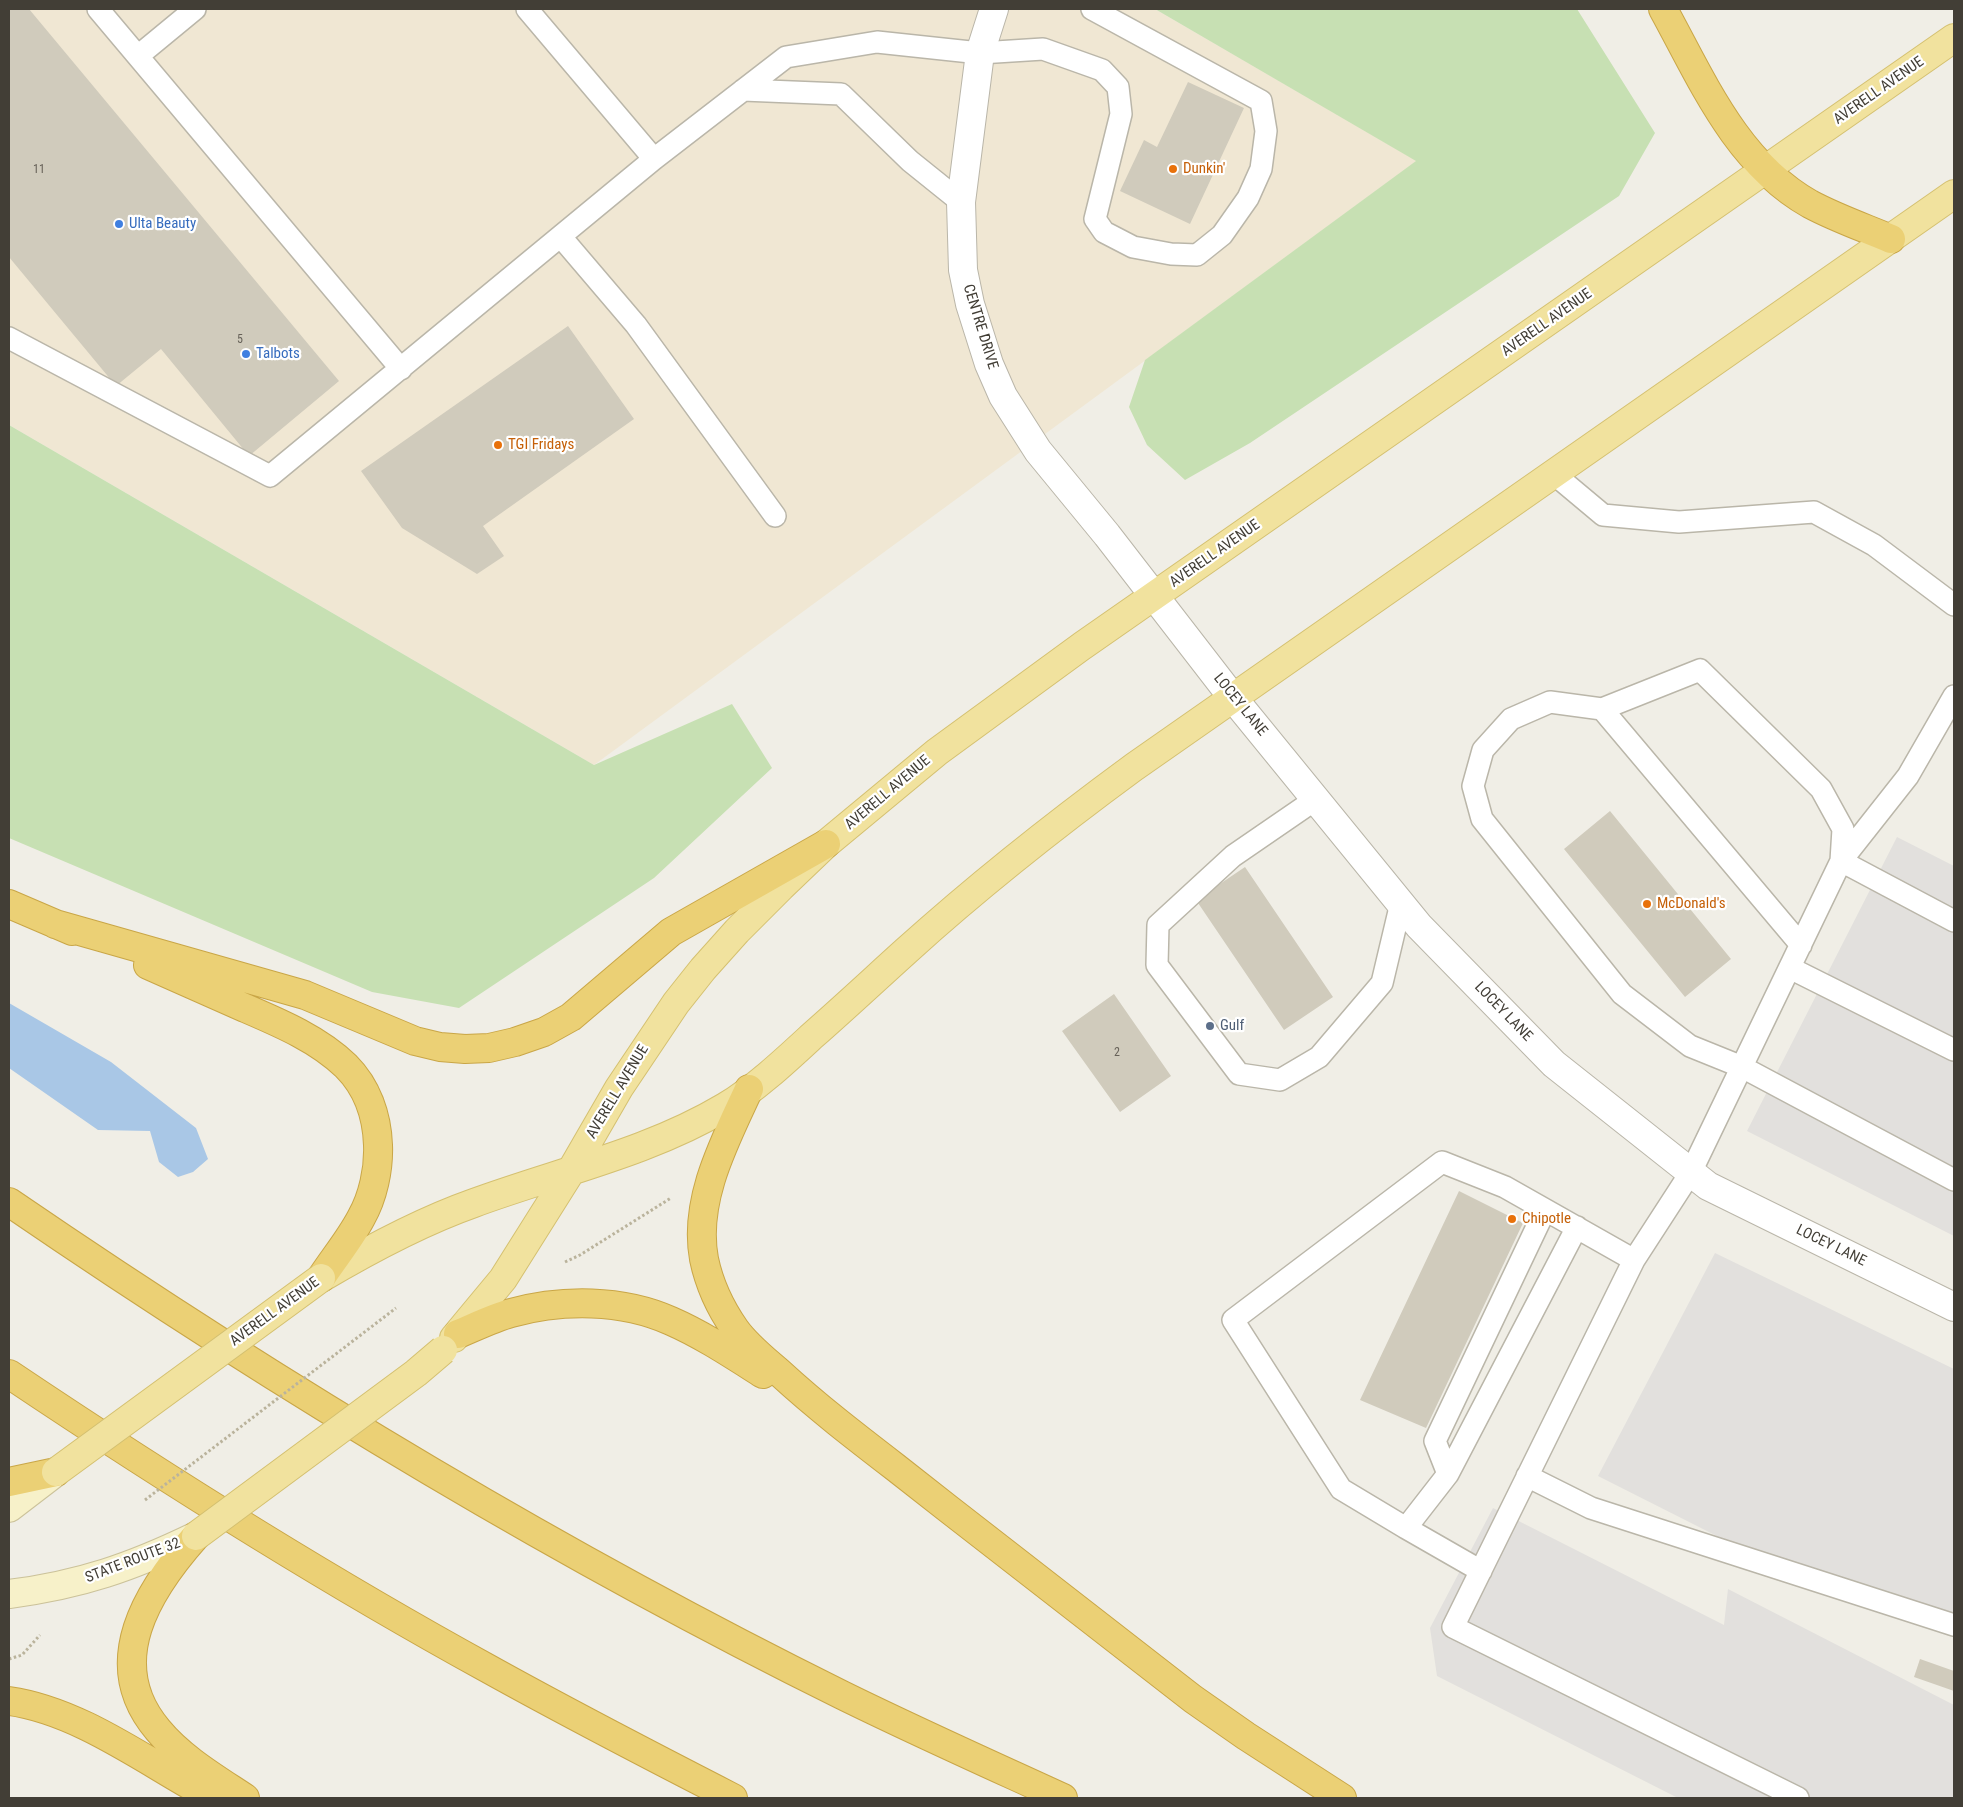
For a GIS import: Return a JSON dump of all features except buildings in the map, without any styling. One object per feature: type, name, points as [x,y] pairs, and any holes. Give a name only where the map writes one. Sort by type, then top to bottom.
[{"type":"highway","points":[[1663,9],[1720,113],[1736,138],[1766,171],[1788,190],[1811,204],[1891,239]]},
{"type":"highway","points":[[55,924],[305,995],[416,1041],[440,1047],[465,1050],[489,1048],[515,1042],[544,1032],[571,1017],[671,932],[826,844]]},
{"type":"highway","points":[[9,904],[276,1022],[307,1038],[330,1053],[352,1074],[362,1088],[372,1108],[376,1122],[377,1171],[362,1217],[321,1278]]},
{"type":"highway","points":[[748,1089],[721,1149],[708,1192],[702,1241],[704,1259],[711,1282],[734,1328],[751,1347],[816,1406],[1193,1699],[1342,1798]]},
{"type":"highway","points":[[9,1202],[86,1255],[327,1409],[578,1556],[842,1695],[1063,1798]]},
{"type":"highway","points":[[450,1342],[509,1314],[533,1308],[576,1304],[623,1307],[671,1320],[718,1346],[816,1406]]},
{"type":"highway","points":[[9,1374],[154,1469],[363,1596],[486,1668],[733,1798]]},
{"type":"highway","points":[[10,1498],[56,1472]]},
{"type":"highway","points":[[196,1536],[166,1573],[138,1625],[133,1641],[132,1661],[138,1696],[156,1729],[169,1742],[198,1766],[245,1798]]},
{"type":"highway","points":[[9,1701],[35,1706],[72,1719],[213,1798]]},
{"type":"main road","name":"AVERELL AVENUE","points":[[196,1536],[416,1373],[450,1342],[503,1278],[571,1171],[619,1088],[676,1003],[738,931],[826,844],[937,752],[1082,646],[1766,171],[1954,38]]},
{"type":"main road","name":"AVERELL AVENUE","points":[[56,1472],[321,1278],[380,1244],[412,1228],[473,1203],[664,1138],[705,1119],[729,1104],[790,1056],[941,920],[1025,849],[1134,766],[1954,194]]},
{"type":"main road","name":"STATE ROUTE 32","points":[[9,1594],[75,1583],[116,1571],[196,1536]]},
{"type":"street","name":"CENTRE DRIVE","points":[[994,9],[980,53],[961,202],[963,270],[970,304],[989,364],[1003,396],[1038,451],[1107,535],[1154,597]]},
{"type":"street","name":"LOCEY LANE","points":[[1154,597],[1233,698],[1419,926],[1554,1064],[1708,1186],[1954,1307]]},
{"type":"lane","points":[[98,9],[401,369]]},
{"type":"lane","points":[[138,56],[195,9]]},
{"type":"lane","points":[[527,9],[654,160]]},
{"type":"lane","points":[[9,338],[270,476],[401,369],[474,306],[654,160],[786,57],[878,42],[980,53],[1043,49],[1102,70],[1118,87],[1121,114],[1095,219],[1104,232],[1133,247],[1171,254],[1197,255],[1222,235],[1248,198],[1261,169],[1266,131],[1261,101],[1092,9]]},
{"type":"lane","points":[[743,90],[841,94],[910,161],[961,202]]},
{"type":"lane","points":[[560,237],[636,325],[774,516]]},
{"type":"lane","points":[[1554,474],[1603,515],[1679,522],[1814,512],[1874,545],[1954,605]]},
{"type":"lane","points":[[1841,861],[1843,829],[1821,788],[1700,670],[1602,709],[1550,702],[1511,719],[1483,750],[1473,786],[1482,820],[1622,994],[1690,1046],[1742,1067],[1954,1180]]},
{"type":"lane","points":[[1798,1798],[1453,1627],[1634,1260],[1691,1172],[1841,861],[1908,776],[1954,696]]},
{"type":"lane","points":[[1602,709],[1801,945]]},
{"type":"lane","points":[[1316,798],[1233,856],[1158,925],[1157,965],[1239,1074],[1280,1080],[1319,1057],[1382,983],[1401,903]]},
{"type":"lane","points":[[1841,861],[1954,921]]},
{"type":"lane","points":[[1790,968],[1954,1050]]},
{"type":"lane","points":[[1481,1571],[1341,1489],[1233,1320],[1442,1162],[1505,1187],[1634,1260]]},
{"type":"lane","points":[[1448,1474],[1434,1441],[1545,1210]]},
{"type":"lane","points":[[1406,1528],[1448,1474],[1576,1227]]},
{"type":"lane","points":[[1527,1476],[1591,1508],[1954,1625]]},
{"type":"path","points":[[565,1262],[580,1255],[673,1197]]},
{"type":"path","points":[[145,1500],[396,1308]]},
{"type":"path","points":[[9,1659],[22,1655],[40,1634]]},
{"type":"shaded area","points":[[9,9],[1155,9],[1417,161],[594,765],[9,425]]},
{"type":"shaded area","points":[[1897,837],[1954,866],[1954,1236],[1747,1131]]},
{"type":"shaded area","points":[[1715,1253],[1954,1369],[1954,1622],[1798,1577],[1598,1476]]},
{"type":"shaded area","points":[[1493,1508],[1724,1625],[1728,1589],[1954,1705],[1954,1798],[1678,1798],[1437,1676],[1430,1628]]},
{"type":"green space","points":[[1155,9],[1577,9],[1655,133],[1619,196],[1250,443],[1185,480],[1147,445],[1129,407],[1145,360],[1416,161]]},
{"type":"green space","points":[[9,425],[594,765],[732,704],[772,768],[654,878],[459,1008],[372,992],[9,838]]},
{"type":"water","points":[[9,1003],[111,1062],[196,1128],[208,1159],[193,1172],[178,1177],[159,1162],[150,1131],[98,1130],[9,1068]]},
{"type":"place","name":"Dunkin'","points":[[1173,169]]},
{"type":"place","name":"Ulta Beauty","points":[[119,224]]},
{"type":"place","name":"Talbots","points":[[246,354]]},
{"type":"place","name":"TGI Fridays","points":[[498,445]]},
{"type":"place","name":"McDonald's","points":[[1647,904]]},
{"type":"place","name":"Gulf","points":[[1210,1026]]},
{"type":"place","name":"Chipotle","points":[[1512,1219]]}]
